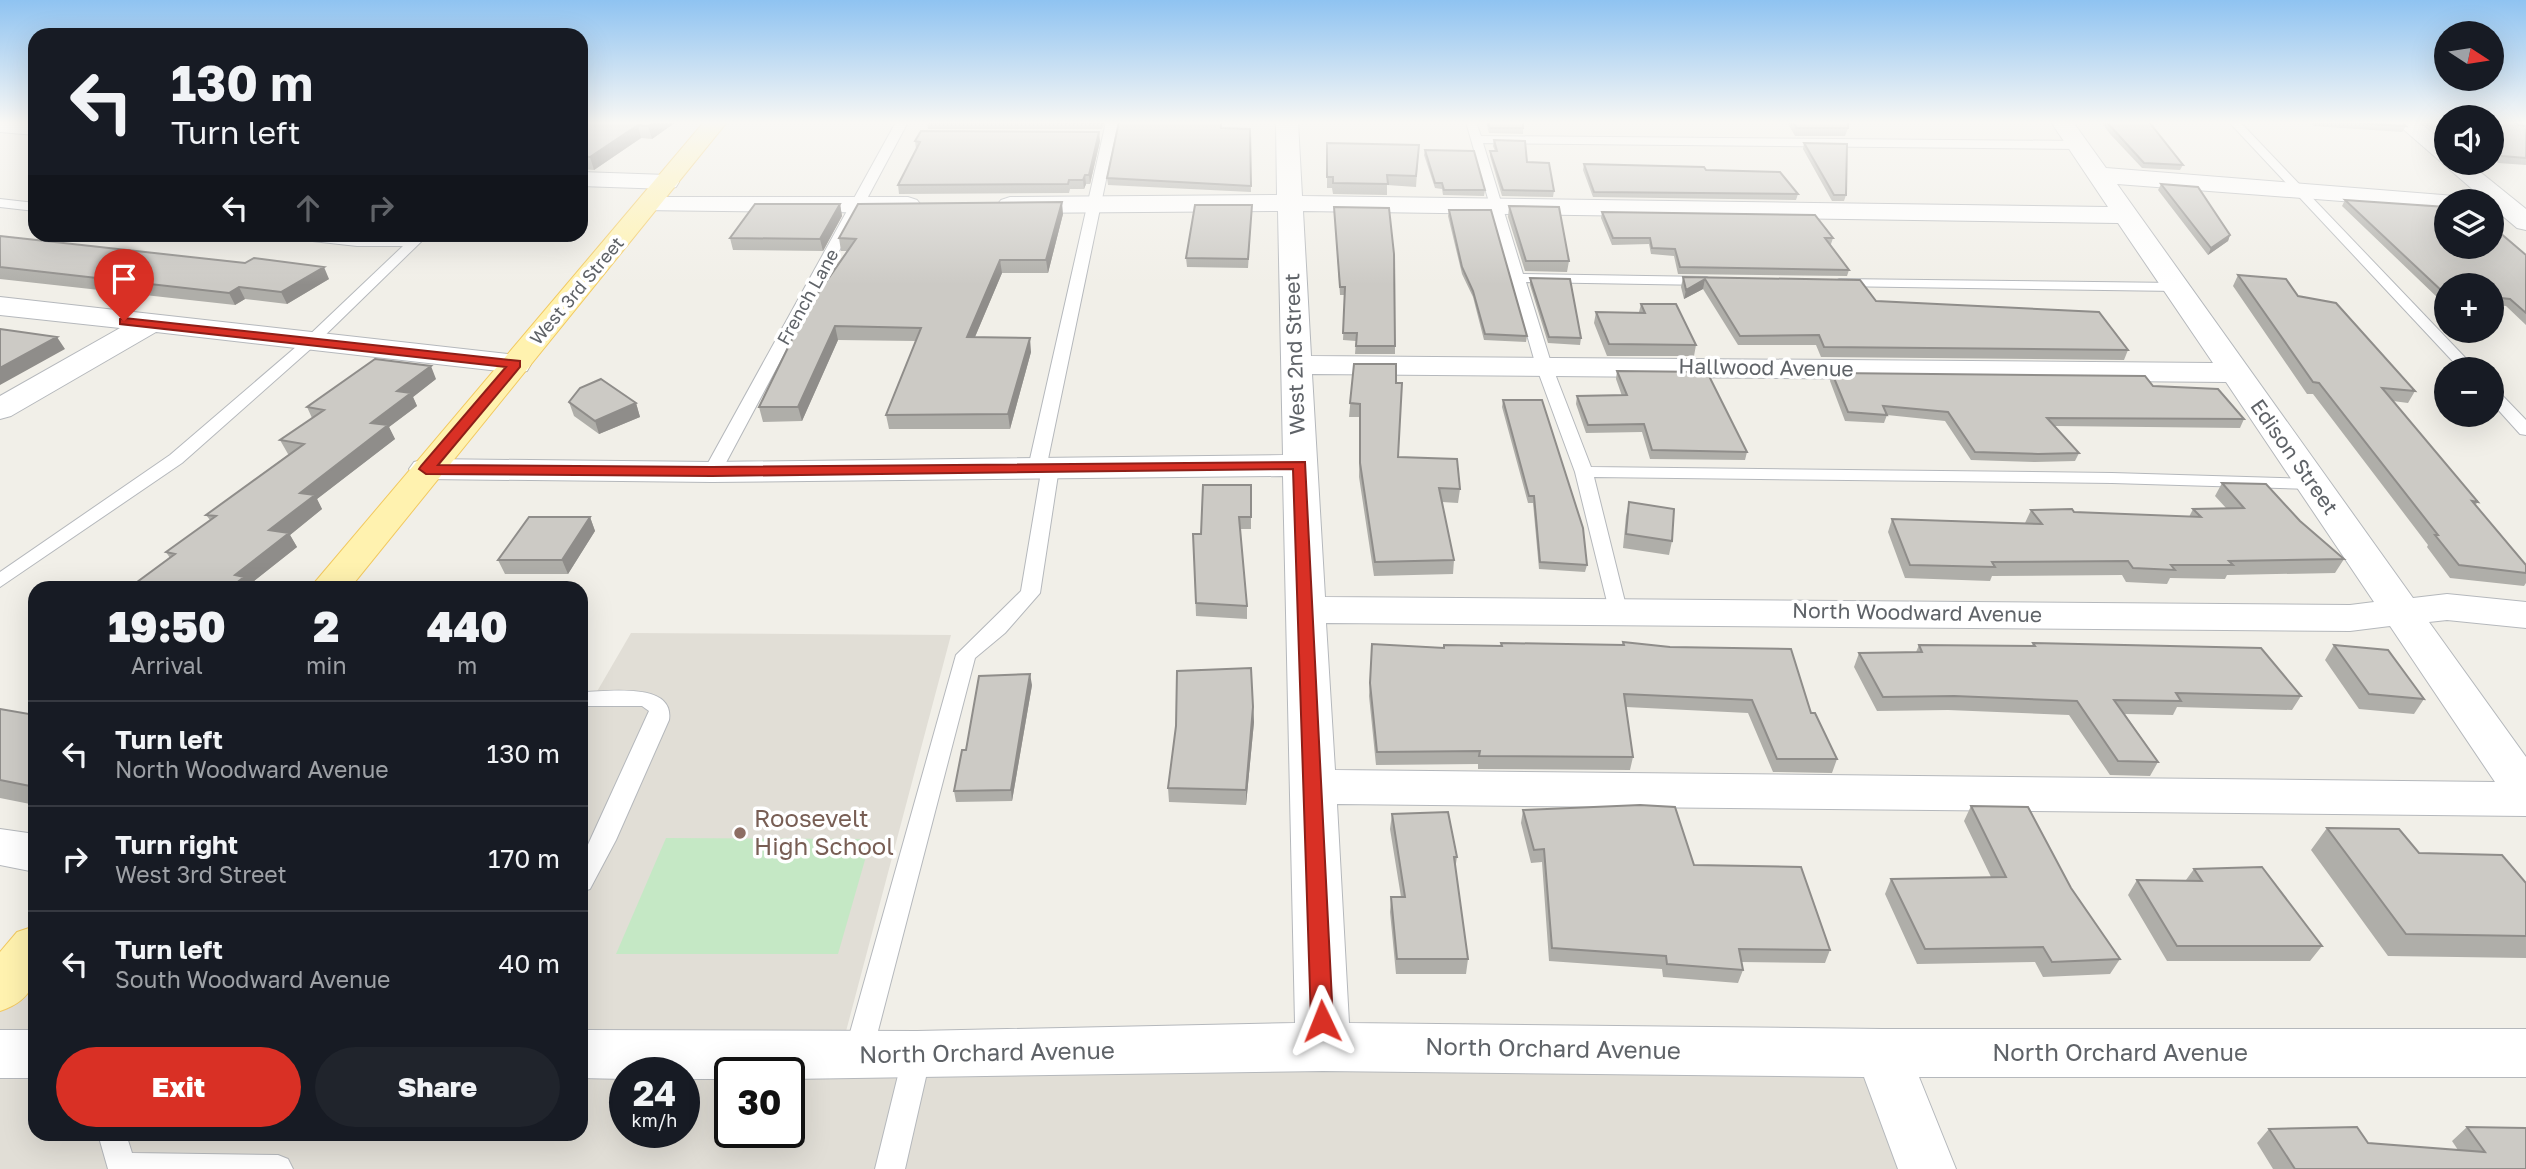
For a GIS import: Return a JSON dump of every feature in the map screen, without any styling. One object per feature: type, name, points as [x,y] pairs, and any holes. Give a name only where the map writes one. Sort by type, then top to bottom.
[{"type":"main road","name":"West 3rd Street","points":[[335,581],[671,177]]},
{"type":"main road","points":[[0,989],[28,955]]},
{"type":"street","name":"West 2nd Street","points":[[1289,177],[1323,1047]]},
{"type":"street","name":"Edison Street","points":[[2100,177],[2526,792]]},
{"type":"street","points":[[2120,177],[2434,200]]},
{"type":"street","points":[[2472,177],[2513,210]]},
{"type":"street","points":[[588,180],[657,194],[859,205],[936,205]]},
{"type":"street","points":[[987,205],[1290,204],[2127,215]]},
{"type":"street","points":[[0,306],[309,343],[516,364]]},
{"type":"street","points":[[0,409],[149,324]]},
{"type":"street","name":"Hallwood Avenue","points":[[1296,365],[2236,373]]},
{"type":"street","points":[[426,469],[712,471],[1300,465]]},
{"type":"street","name":"North Woodward Avenue","points":[[1307,610],[1617,610],[2350,618],[2447,607],[2526,615]]},
{"type":"street","points":[[1313,787],[2526,799]]},
{"type":"street","points":[[0,847],[28,852]]},
{"type":"street","name":"North Orchard Avenue","points":[[588,1054],[917,1055],[1323,1047],[1882,1053],[2526,1053]]},
{"type":"street","points":[[1882,1053],[1927,1169]]},
{"type":"street","points":[[0,1054],[28,1054]]},
{"type":"lane","name":"French Lane","points":[[712,471],[875,177]]},
{"type":"lane","points":[[858,1055],[966,655],[998,628],[1030,593],[1044,468],[1099,177]]},
{"type":"lane","points":[[1488,177],[1544,366],[1584,472],[1617,610]]},
{"type":"lane","points":[[2286,177],[2457,357]]},
{"type":"lane","points":[[0,203],[28,206]]},
{"type":"lane","points":[[0,581],[176,459],[309,343],[415,242]]},
{"type":"lane","points":[[1519,278],[1729,281]]},
{"type":"lane","points":[[1827,282],[2177,287]]},
{"type":"lane","points":[[2504,407],[2526,430]]},
{"type":"lane","points":[[1584,472],[2112,478],[2313,484]]},
{"type":"lane","points":[[588,699],[646,699],[660,708],[658,720],[588,869]]},
{"type":"lane","points":[[890,1169],[917,1055]]},
{"type":"lane","points":[[114,1141],[122,1168],[278,1169]]},
{"type":"shaded area","name":"Roosevelt High School","points":[[631,633],[951,635],[840,1054],[1882,1053],[1927,1169],[0,1169],[0,989],[28,955],[28,1141],[588,1141],[588,707]]},
{"type":"green space","points":[[666,838],[871,839],[838,954],[616,954]]},
{"type":"building","points":[[902,177],[1084,177],[1083,180],[1069,180],[1068,184],[898,185]]},
{"type":"building","points":[[1251,177],[1251,186],[1107,178]]},
{"type":"building","points":[[1327,177],[1387,177],[1388,184],[1333,183],[1333,177]]},
{"type":"building","points":[[1433,177],[1481,177],[1485,190],[1444,190],[1442,183],[1435,183]]},
{"type":"building","points":[[1499,177],[1551,177],[1554,191],[1503,190]]},
{"type":"building","points":[[1588,177],[1784,177],[1798,194],[1594,192]]},
{"type":"building","points":[[1823,177],[1846,177],[1846,195],[1834,195]]},
{"type":"building","points":[[2161,184],[2198,187],[2230,235],[2211,248]]},
{"type":"building","points":[[2345,200],[2434,206],[2434,259],[2504,259],[2504,236],[2526,255],[2526,313],[2510,299],[2504,298],[2504,273],[2434,273],[2434,284]]},
{"type":"building","points":[[1062,202],[1046,260],[1000,260],[967,337],[1030,338],[1008,414],[886,415],[921,328],[835,326],[798,407],[759,407],[799,325],[796,325],[856,239],[839,238],[858,204]]},
{"type":"building","points":[[755,204],[840,204],[820,239],[730,238]]},
{"type":"building","points":[[1195,205],[1252,205],[1248,259],[1186,258]]},
{"type":"building","points":[[1509,206],[1559,207],[1569,261],[1526,261]]},
{"type":"building","points":[[1334,207],[1389,208],[1394,254],[1395,346],[1356,346],[1357,333],[1343,333],[1345,287],[1340,287]]},
{"type":"building","points":[[1449,210],[1491,210],[1527,336],[1485,334],[1473,291],[1462,267]]},
{"type":"building","points":[[1602,212],[1815,215],[1833,238],[1825,238],[1849,270],[1680,267],[1675,249],[1652,248],[1650,238],[1613,238]]},
{"type":"building","points":[[0,236],[28,239],[28,242],[54,242],[245,263],[254,258],[324,267],[281,292],[239,287],[229,293],[0,267]]},
{"type":"building","points":[[2238,275],[2286,279],[2298,296],[2336,303],[2415,391],[2382,388],[2478,502],[2472,501],[2526,565],[2526,573],[2459,565],[2319,383],[2313,382]]},
{"type":"building","points":[[1683,277],[1860,280],[1876,301],[2099,312],[2128,350],[1824,347],[1819,335],[1740,336],[1705,279],[1686,290]]},
{"type":"building","points":[[1530,278],[1570,279],[1581,338],[1549,337]]},
{"type":"building","points":[[1641,304],[1676,304],[1696,345],[1609,344],[1596,312],[1645,313]]},
{"type":"building","points":[[0,329],[57,337],[0,368]]},
{"type":"building","points":[[375,359],[431,366],[397,391],[411,393],[371,423],[388,425],[300,493],[315,495],[269,530],[289,533],[235,575],[244,577],[239,581],[138,581],[175,554],[166,552],[216,516],[206,515],[304,444],[280,440],[324,410],[307,407]]},
{"type":"building","points":[[1354,364],[1396,364],[1396,383],[1402,383],[1398,457],[1457,459],[1460,489],[1439,488],[1454,560],[1375,562],[1360,463],[1360,404],[1350,403]]},
{"type":"building","points":[[1617,371],[1707,372],[1747,452],[1652,450],[1644,424],[1588,425],[1577,396],[1627,395]]},
{"type":"building","points":[[1832,373],[2145,376],[2153,386],[2218,389],[2244,419],[2047,418],[2079,453],[1975,452],[1948,412],[1883,406],[1887,415],[1848,412]]},
{"type":"building","points":[[601,379],[636,403],[595,421],[569,402],[580,388]]},
{"type":"building","points":[[1503,400],[1542,400],[1583,528],[1587,565],[1540,562],[1534,496],[1529,496]]},
{"type":"building","points":[[2222,483],[2266,484],[2300,521],[2344,559],[2229,561],[2233,565],[2171,565],[2175,570],[2133,568],[2128,561],[1992,562],[1995,567],[1910,565],[1892,519],[2042,524],[2031,510],[2072,509],[2074,512],[2201,517],[2193,509],[2244,508]]},
{"type":"building","points":[[1203,485],[1251,485],[1251,517],[1239,517],[1247,606],[1196,603],[1193,534],[1201,534]]},
{"type":"building","points":[[1629,502],[1674,509],[1672,541],[1626,534]]},
{"type":"building","points":[[529,517],[590,517],[562,560],[498,560]]},
{"type":"building","points":[[1623,642],[1670,647],[1791,649],[1811,713],[1815,713],[1837,759],[1777,759],[1752,700],[1624,694],[1633,757],[1479,756],[1480,751],[1377,752],[1370,683],[1372,644],[1444,648],[1444,645],[1502,646],[1501,643],[1624,645]]},
{"type":"building","points":[[2033,643],[2261,648],[2301,696],[2176,693],[2181,701],[2114,700],[2158,762],[2118,761],[2077,701],[1954,696],[1883,697],[1859,653],[1922,652],[1919,645],[2035,646]]},
{"type":"building","points":[[2334,645],[2388,650],[2424,699],[2369,694]]},
{"type":"building","points":[[1251,668],[1253,707],[1246,790],[1168,788],[1176,726],[1177,671]]},
{"type":"building","points":[[1030,674],[1011,790],[954,791],[962,750],[966,750],[979,676]]},
{"type":"building","points":[[0,709],[28,714],[28,786],[0,780]]},
{"type":"building","points":[[1640,805],[1675,807],[1694,865],[1801,867],[1830,950],[1739,949],[1743,970],[1667,964],[1666,956],[1552,948],[1544,849],[1534,850],[1523,810]]},
{"type":"building","points":[[1971,806],[2028,807],[2071,888],[2120,959],[2052,962],[2043,947],[1925,949],[1891,879],[2006,877]]},
{"type":"building","points":[[1448,812],[1457,857],[1454,857],[1468,959],[1397,959],[1391,897],[1405,897],[1392,814]]},
{"type":"building","points":[[2327,828],[2399,829],[2419,853],[2502,855],[2526,883],[2526,936],[2406,934]]},
{"type":"building","points":[[2262,867],[2322,946],[2177,946],[2137,880],[2202,881],[2194,869]]},
{"type":"building","points":[[2357,1127],[2368,1143],[2485,1152],[2467,1127],[2526,1128],[2526,1169],[2295,1169],[2269,1129]]},
{"type":"place","name":"Roosevelt High School","points":[[740,833]]},
{"type":"route","points":[[124,321],[369,350],[516,364],[426,469],[712,471],[1300,465],[1322,1021]]}]
